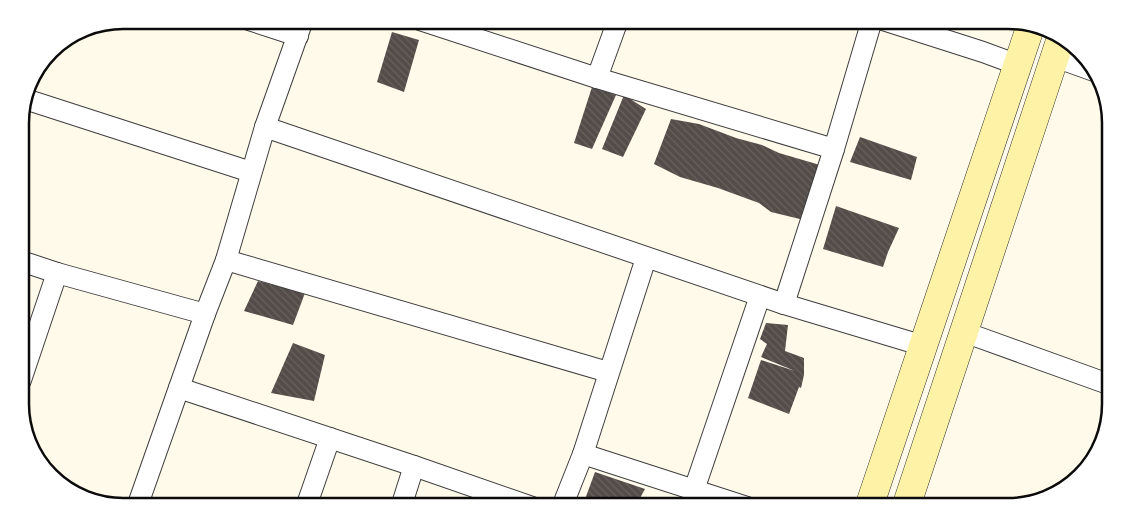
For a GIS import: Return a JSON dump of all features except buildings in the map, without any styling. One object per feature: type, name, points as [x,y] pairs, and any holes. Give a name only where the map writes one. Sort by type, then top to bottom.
[{"type":"street","points":[[140,498],[226,260],[264,127],[301,29]]},
{"type":"street","points":[[467,29],[597,78],[834,149]]},
{"type":"street","points":[[597,78],[615,29]]},
{"type":"street","points":[[784,304],[834,149],[869,29]]},
{"type":"street","points":[[910,29],[1018,65]]},
{"type":"street","points":[[872,498],[1029,31]]},
{"type":"street","points":[[909,498],[1058,48],[1081,63]]},
{"type":"street","points":[[31,101],[251,172]]},
{"type":"street","points":[[264,127],[784,304],[924,346]]},
{"type":"street","points":[[972,202],[1003,212]]},
{"type":"street","points":[[565,498],[582,454],[646,258]]},
{"type":"street","points":[[226,260],[608,372]]},
{"type":"street","points":[[29,264],[57,274],[205,314]]},
{"type":"street","points":[[29,356],[57,274]]},
{"type":"street","points":[[694,490],[760,296]]},
{"type":"street","points":[[964,332],[1102,377]]},
{"type":"street","points":[[179,388],[506,498]]},
{"type":"street","points":[[309,498],[330,438]]},
{"type":"street","points":[[582,454],[694,490],[710,498]]},
{"type":"street","points":[[404,498],[414,466]]}]
